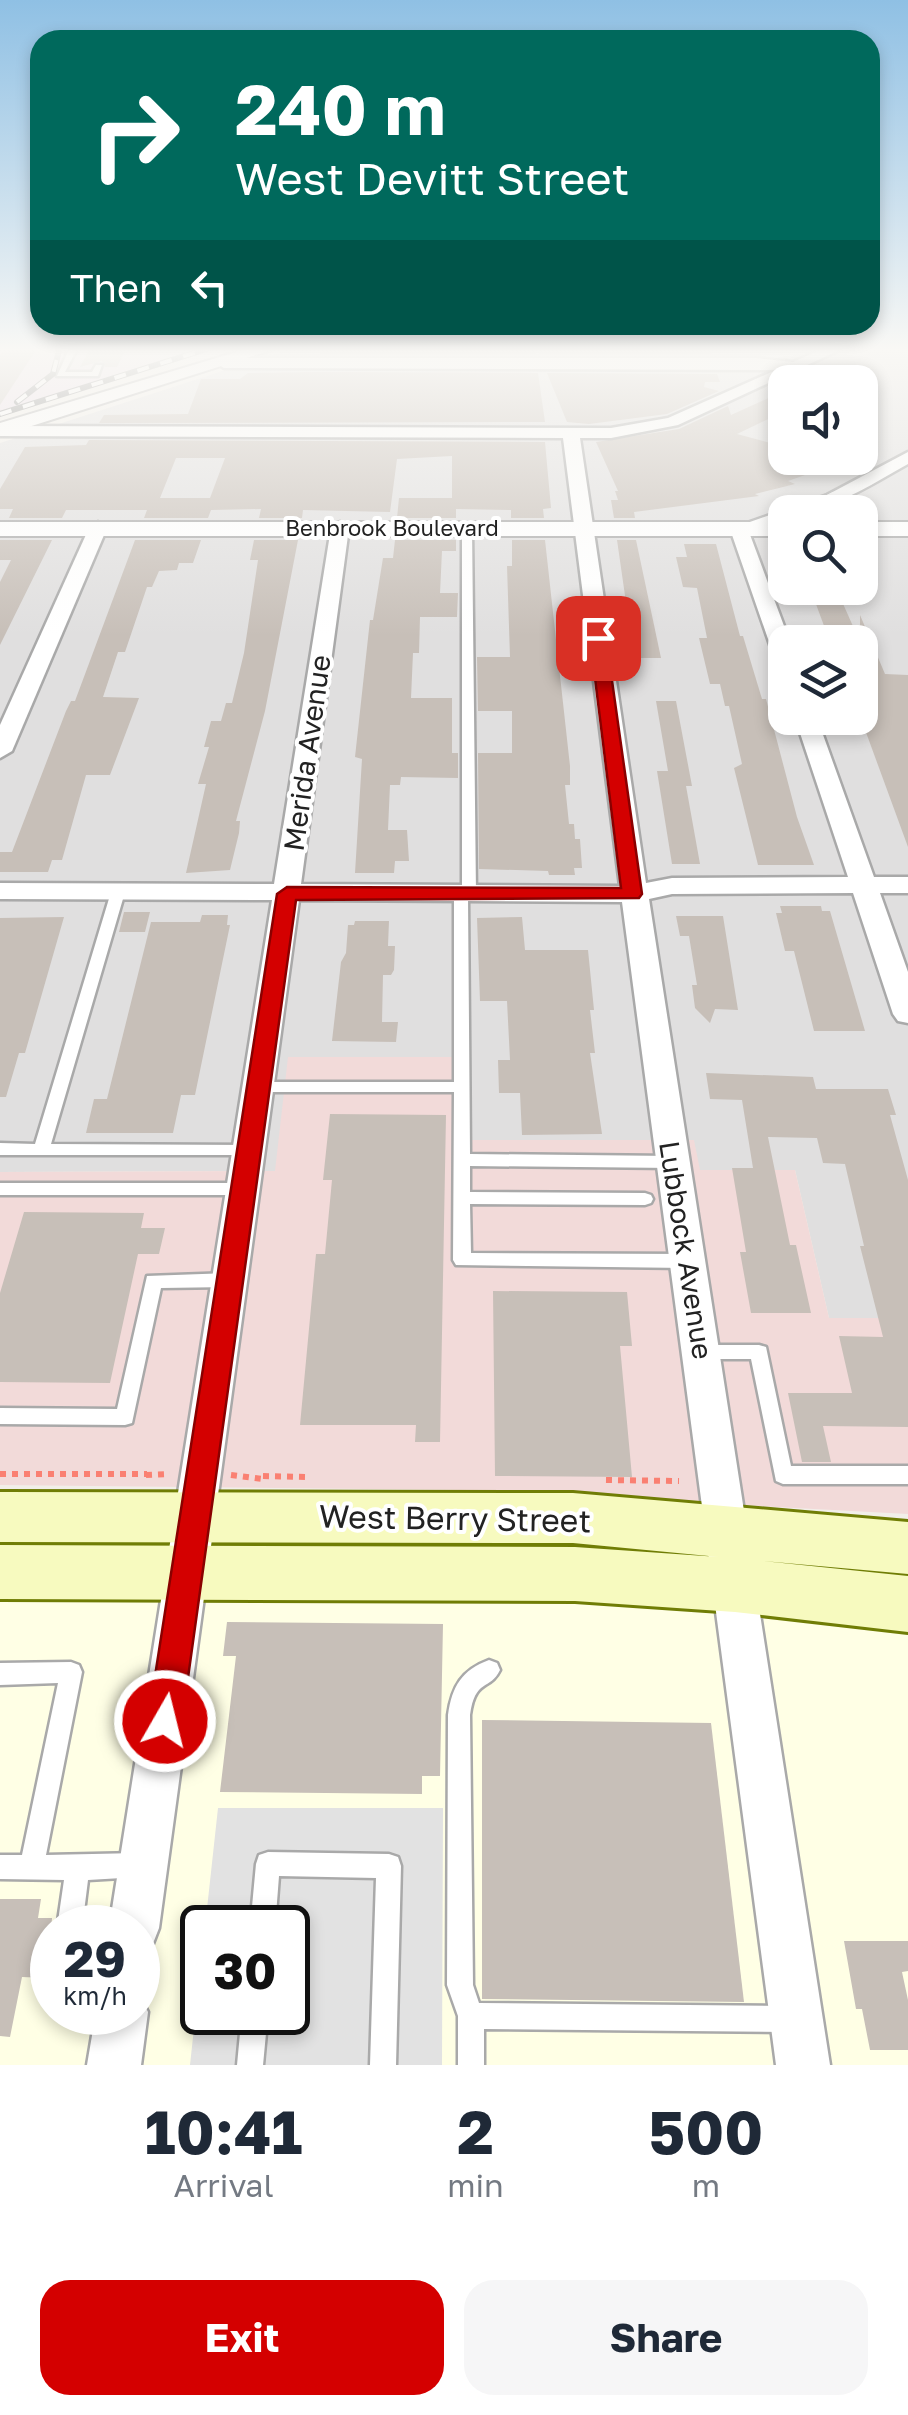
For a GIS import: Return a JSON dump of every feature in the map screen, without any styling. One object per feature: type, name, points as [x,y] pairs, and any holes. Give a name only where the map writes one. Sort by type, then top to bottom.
[{"type":"main road","name":"West Berry Street","points":[[0,1517],[190,1545],[575,1574],[846,1545],[908,1548]]},
{"type":"main road","name":"West Berry Street","points":[[0,1572],[190,1545]]},
{"type":"main road","name":"West Berry Street","points":[[732,1557],[908,1604]]},
{"type":"street","name":"Lubbock Avenue","points":[[572,443],[632,894],[800,2042]]},
{"type":"street","points":[[845,495],[908,457]]},
{"type":"street","points":[[768,519],[738,529],[772,625]]},
{"type":"street","points":[[0,750],[98,528]]},
{"type":"street","name":"Merida Avenue","points":[[138,1905],[340,528]]},
{"type":"street","name":"Benbrook Boulevard","points":[[7,530],[768,529]]},
{"type":"street","points":[[878,529],[908,529]]},
{"type":"street","points":[[812,735],[908,1014]]},
{"type":"street","points":[[0,891],[632,894],[672,886],[908,885]]},
{"type":"street","points":[[114,2065],[117,2035]]},
{"type":"lane","points":[[467,528],[462,1260],[688,1260]]},
{"type":"lane","points":[[40,1149],[118,892]]},
{"type":"lane","points":[[258,1086],[463,1086]]},
{"type":"lane","points":[[0,1149],[249,1150]]},
{"type":"lane","points":[[462,1160],[673,1162]]},
{"type":"lane","points":[[0,1189],[243,1189]]},
{"type":"lane","points":[[462,1198],[646,1199]]},
{"type":"lane","points":[[0,1416],[125,1418],[153,1282],[230,1280]]},
{"type":"lane","points":[[702,1352],[760,1352],[783,1475],[908,1475]]},
{"type":"lane","points":[[471,2065],[471,2016],[460,1985],[459,1715],[462,1690],[475,1676],[489,1670]]},
{"type":"lane","points":[[0,1674],[71,1672],[32,1867]]},
{"type":"lane","points":[[264,1905],[268,1864],[389,1866],[383,2065]]},
{"type":"lane","points":[[0,1866],[144,1865]]},
{"type":"lane","points":[[72,1905],[78,1868]]},
{"type":"lane","points":[[471,2016],[800,2042]]},
{"type":"lane","points":[[250,2065],[253,2035]]},
{"type":"path","points":[[0,1474],[147,1474]]},
{"type":"shaded area","points":[[0,443],[768,443],[768,475],[878,475],[878,443],[908,443],[908,1318],[829,1318],[795,1170],[699,1170],[693,1140],[457,1140],[275,1171],[0,1172]]},
{"type":"shaded area","points":[[288,1057],[457,1057],[458,1140],[694,1140],[700,1170],[795,1170],[829,1318],[908,1318],[908,1514],[461,1490],[0,1485],[0,1172],[275,1171]]},
{"type":"shaded area","points":[[0,1596],[669,1600],[908,1628],[908,2065],[0,2065]]},
{"type":"shaded area","points":[[218,1808],[443,1808],[442,2065],[190,2065],[193,2035],[310,2035],[310,1905],[207,1905]]},
{"type":"building","points":[[87,443],[545,443],[551,508],[543,509],[544,518],[511,518],[511,510],[456,509],[456,518],[397,518],[399,498],[452,498],[452,456],[397,459],[390,512],[303,510],[302,518],[259,518],[261,509],[211,510],[208,518],[144,518],[147,510],[66,510],[62,518],[9,518],[13,509],[0,509],[0,489],[25,447]],"holes":[[[176,458],[225,458],[210,498],[160,498]]]},
{"type":"building","points":[[597,443],[768,443],[768,475],[805,475],[788,481],[795,484],[755,494],[759,496],[634,512],[635,518],[614,518],[611,500],[618,500]]},
{"type":"building","points":[[0,540],[52,540],[0,645],[0,582],[11,560],[0,560]]},
{"type":"building","points":[[135,540],[201,540],[193,563],[179,563],[177,570],[159,571],[152,587],[147,587],[125,652],[118,652],[103,697],[139,698],[110,775],[86,775],[62,860],[52,860],[48,872],[0,872],[0,852],[12,852],[66,711],[75,701]]},
{"type":"building","points":[[254,540],[298,540],[265,711],[236,821],[240,821],[239,833],[230,870],[186,873],[206,784],[198,784],[209,747],[204,747],[211,721],[221,721],[226,703],[232,703],[244,653],[258,560],[250,560]]},
{"type":"building","points":[[395,540],[456,540],[456,551],[442,551],[440,593],[458,593],[457,617],[420,617],[411,698],[452,698],[452,753],[458,753],[458,778],[401,777],[400,785],[390,785],[388,830],[407,830],[409,861],[395,861],[394,873],[355,873],[362,759],[355,757],[370,620],[383,558],[393,558]]},
{"type":"building","points":[[512,540],[545,540],[570,766],[570,785],[565,785],[569,824],[574,824],[575,839],[580,839],[582,868],[574,868],[575,875],[479,869],[478,753],[512,753],[512,711],[478,711],[477,657],[510,657],[507,566],[512,566]]},
{"type":"building","points":[[617,540],[636,540],[661,658],[634,658]]},
{"type":"building","points":[[684,544],[716,544],[740,636],[762,699],[766,699],[768,735],[775,735],[814,865],[758,865],[734,768],[742,764],[729,706],[725,706],[720,684],[710,684],[699,638],[707,638],[697,588],[683,587],[676,557],[687,557]]},
{"type":"building","points":[[816,605],[844,605],[852,625],[824,625]]},
{"type":"building","points":[[878,657],[885,674],[908,675],[908,847],[867,735],[878,735]]},
{"type":"building","points":[[656,701],[676,701],[692,786],[686,786],[700,864],[672,864],[657,771],[668,771]]},
{"type":"building","points":[[780,906],[821,906],[822,911],[830,911],[865,1031],[814,1031],[794,951],[785,951],[776,913],[782,913]]},
{"type":"building","points":[[124,912],[150,912],[145,932],[119,932]]},
{"type":"building","points":[[202,915],[228,915],[230,925],[195,1095],[181,1095],[173,1133],[86,1133],[94,1099],[107,1099],[151,922],[200,922]]},
{"type":"building","points":[[676,916],[723,916],[738,1010],[715,1009],[710,1023],[695,1008],[692,985],[697,985],[689,936],[680,936]]},
{"type":"building","points":[[64,917],[25,1053],[19,1053],[6,1097],[0,1097],[0,918]]},
{"type":"building","points":[[522,917],[525,950],[588,950],[595,1053],[590,1053],[602,1134],[522,1135],[520,1093],[499,1093],[498,1060],[510,1060],[507,1001],[480,1001],[477,918]]},
{"type":"building","points":[[355,921],[389,921],[388,946],[395,946],[394,970],[391,975],[383,975],[382,1022],[398,1022],[396,1042],[332,1041],[348,925]]},
{"type":"building","points":[[706,1073],[813,1077],[816,1089],[888,1089],[896,1115],[890,1115],[908,1180],[908,1427],[823,1426],[831,1462],[802,1462],[788,1393],[852,1393],[839,1336],[883,1337],[845,1164],[823,1163],[817,1138],[768,1137],[790,1245],[796,1245],[811,1313],[751,1313],[732,1168],[753,1168],[742,1100],[710,1099]]},
{"type":"building","points":[[330,1114],[446,1115],[440,1442],[415,1442],[416,1425],[300,1425],[316,1254],[325,1254],[332,1180],[323,1180]]},
{"type":"building","points":[[24,1212],[144,1213],[141,1228],[165,1228],[159,1254],[138,1254],[110,1383],[0,1382],[0,1293]]},
{"type":"building","points":[[493,1291],[627,1292],[632,1346],[620,1346],[632,1477],[495,1476]]},
{"type":"building","points":[[227,1622],[443,1624],[440,1776],[422,1776],[422,1794],[220,1792],[236,1656],[223,1656]]},
{"type":"building","points":[[482,1720],[711,1723],[744,2002],[482,1999]]},
{"type":"building","points":[[0,1899],[41,1899],[40,1905],[30,1905],[30,1977],[22,1977],[10,2037],[0,2036]]},
{"type":"building","points":[[844,1941],[908,1941],[908,1971],[902,1972],[908,2000],[908,2050],[870,2050],[862,2009],[856,2009]]},
{"type":"route","points":[[165,1721],[287,894],[632,894],[598,638]]}]
